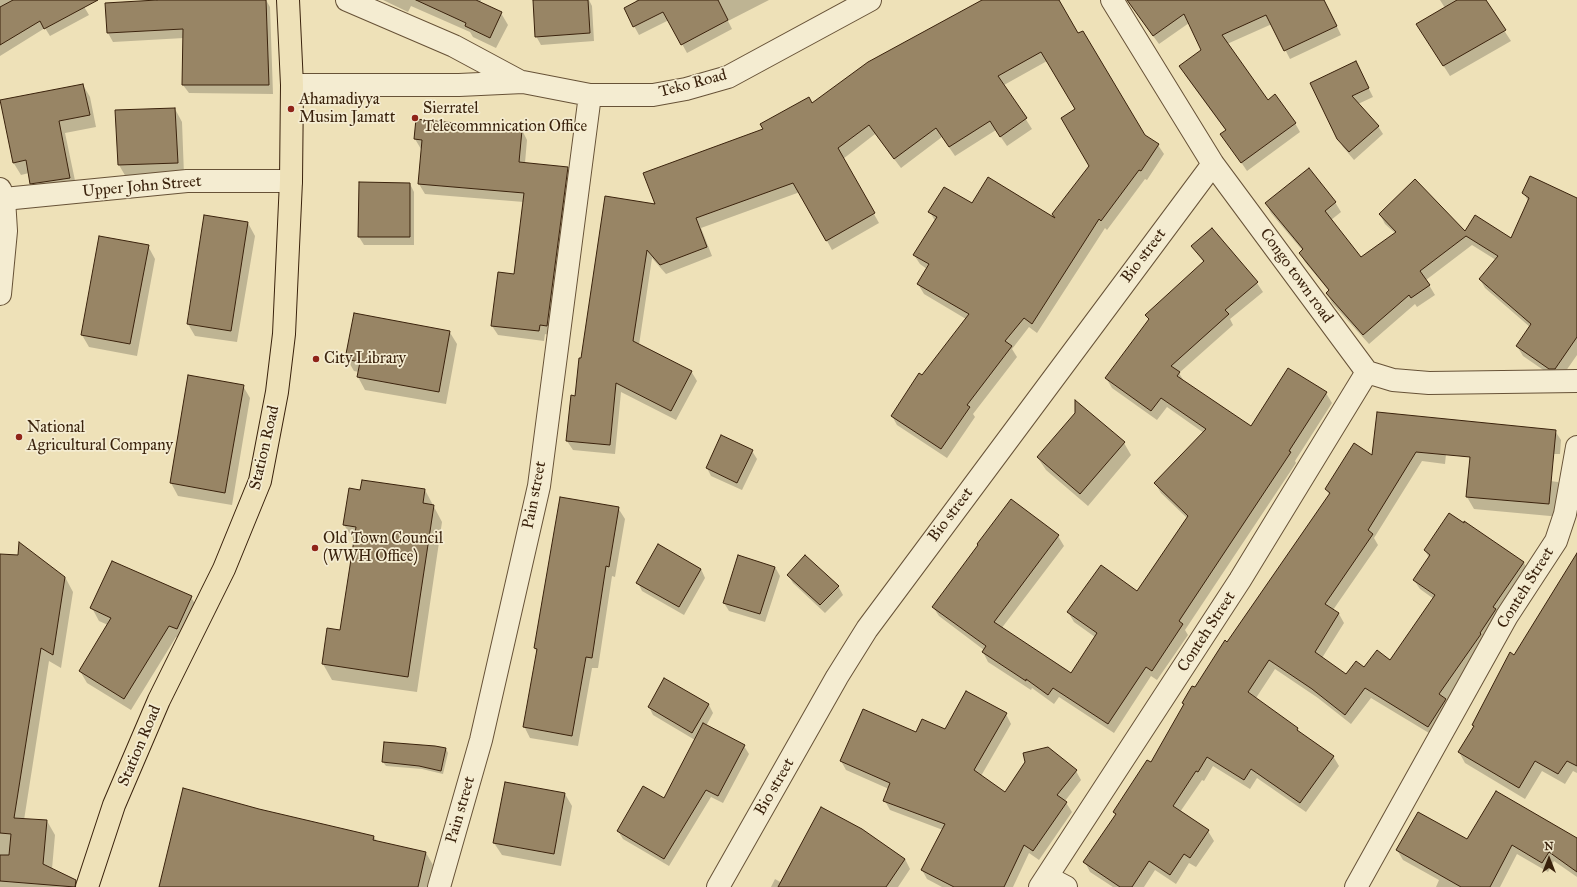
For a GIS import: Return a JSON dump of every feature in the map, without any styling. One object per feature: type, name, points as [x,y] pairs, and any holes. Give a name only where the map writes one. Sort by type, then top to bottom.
[{"type":"main road","name":"Station Road","points":[[87,887],[114,805],[159,700],[224,569],[260,481],[277,392],[284,334],[291,182],[292,85],[288,0]]},
{"type":"street","name":"Teko Road","points":[[347,0],[454,46],[523,82]]},
{"type":"street","name":"Teko Road","points":[[292,85],[459,85],[523,82],[590,95],[653,95],[686,89],[728,77],[870,0]]},
{"type":"street","name":"Congo town road","points":[[1112,0],[1213,164],[1367,372]]},
{"type":"street","name":"Pain street","points":[[440,887],[481,740],[539,486],[590,95]]},
{"type":"street","name":"Bio street","points":[[718,887],[837,677],[867,629],[1213,164]]},
{"type":"street","name":"Upper John Street","points":[[2,194],[188,181],[291,182]]},
{"type":"street","points":[[0,294],[6,231],[2,194]]},
{"type":"street","points":[[1367,372],[1393,380],[1430,383],[1577,381]]},
{"type":"street","name":"Conteh Street","points":[[1044,882],[1240,580],[1367,372]]},
{"type":"street","name":"Conteh Street","points":[[1356,887],[1507,616],[1556,540],[1565,514],[1577,447]]},
{"type":"street","points":[[1044,882],[1066,887]]},
{"type":"building","points":[[13,0],[98,0],[44,29],[40,21],[0,45],[0,7]]},
{"type":"building","points":[[157,0],[266,0],[269,85],[182,85],[183,29],[107,33],[105,3]]},
{"type":"building","points":[[416,0],[476,0],[502,12],[490,38],[465,26],[466,23]]},
{"type":"building","points":[[533,0],[588,0],[590,33],[535,37]]},
{"type":"building","points":[[639,0],[718,0],[728,20],[681,45],[663,12],[633,27],[624,8]]},
{"type":"building","points":[[982,0],[1059,0],[1078,33],[1083,31],[1145,135],[1159,144],[1141,171],[1139,170],[1101,221],[1099,219],[1032,324],[1024,318],[1005,341],[1012,346],[967,405],[970,407],[941,449],[891,416],[919,373],[922,375],[969,314],[917,284],[929,264],[913,255],[937,217],[928,212],[944,187],[972,203],[988,177],[1055,218],[1052,214],[1089,166],[1061,118],[1075,109],[1041,52],[998,76],[1027,118],[1000,137],[990,121],[949,147],[936,128],[894,159],[869,125],[838,148],[875,213],[826,241],[793,183],[696,218],[707,247],[660,265],[647,250],[633,341],[692,371],[671,411],[616,383],[610,445],[566,441],[571,395],[575,396],[579,358],[581,358],[605,196],[655,204],[643,173],[763,129],[760,124],[809,97],[812,103],[868,62]]},
{"type":"building","points":[[1127,0],[1324,0],[1337,26],[1284,51],[1266,15],[1222,35],[1268,100],[1275,94],[1296,123],[1241,163],[1220,134],[1226,130],[1179,66],[1201,50],[1184,14],[1153,36]]},
{"type":"building","points":[[1457,0],[1486,0],[1506,30],[1443,66],[1416,24]]},
{"type":"building","points":[[1356,61],[1369,88],[1352,96],[1379,126],[1349,152],[1337,139],[1310,83]]},
{"type":"building","points":[[83,84],[90,115],[59,121],[70,178],[30,184],[26,160],[13,163],[0,100]]},
{"type":"building","points":[[175,108],[178,163],[118,165],[115,110]]},
{"type":"building","points":[[416,119],[522,130],[519,162],[568,167],[547,326],[540,325],[539,331],[491,326],[498,272],[514,274],[524,193],[418,184],[422,140],[414,139]]},
{"type":"building","points":[[1309,168],[1336,202],[1325,211],[1361,257],[1396,232],[1379,214],[1415,179],[1465,231],[1475,215],[1511,238],[1529,198],[1522,193],[1530,176],[1577,198],[1577,337],[1555,369],[1549,369],[1516,346],[1531,324],[1479,279],[1498,256],[1466,236],[1420,271],[1430,285],[1411,298],[1409,295],[1363,335],[1326,293],[1329,290],[1299,253],[1303,249],[1265,203]]},
{"type":"building","points":[[359,182],[410,183],[410,237],[358,237]]},
{"type":"building","points":[[204,215],[248,222],[231,331],[187,324]]},
{"type":"building","points":[[1212,228],[1258,282],[1225,310],[1229,314],[1171,366],[1180,372],[1177,376],[1251,426],[1288,368],[1327,392],[1289,451],[1291,452],[1179,621],[1183,624],[1152,671],[1146,667],[1108,724],[1053,688],[1048,695],[1026,679],[1026,681],[982,652],[986,646],[932,607],[1011,499],[1059,535],[994,622],[1071,673],[1097,633],[1067,612],[1101,565],[1137,591],[1188,516],[1154,483],[1206,429],[1161,398],[1151,411],[1105,378],[1149,319],[1145,315],[1204,261],[1191,246]]},
{"type":"building","points":[[99,236],[149,245],[130,344],[81,335]]},
{"type":"building","points":[[354,313],[450,331],[439,392],[357,377],[360,362],[345,359]]},
{"type":"building","points":[[188,375],[244,385],[225,493],[170,483]]},
{"type":"building","points":[[1075,400],[1125,442],[1080,494],[1037,457],[1075,413]]},
{"type":"building","points":[[1377,412],[1556,430],[1549,504],[1466,497],[1470,457],[1416,452],[1368,530],[1373,534],[1325,604],[1339,613],[1315,652],[1346,674],[1356,661],[1364,667],[1377,650],[1390,660],[1435,595],[1413,580],[1430,555],[1424,550],[1449,513],[1464,523],[1464,521],[1524,562],[1493,607],[1496,609],[1480,633],[1481,634],[1439,694],[1446,699],[1428,727],[1365,688],[1345,715],[1312,689],[1269,660],[1248,692],[1298,728],[1297,730],[1334,756],[1300,803],[1251,769],[1244,780],[1207,757],[1173,806],[1209,830],[1190,858],[1184,854],[1170,875],[1149,861],[1132,887],[1120,887],[1083,862],[1116,814],[1113,812],[1147,760],[1151,762],[1184,704],[1182,703],[1192,686],[1195,687],[1225,640],[1227,642],[1330,493],[1325,489],[1354,443],[1372,455]]},
{"type":"building","points":[[721,435],[753,450],[737,483],[706,468]]},
{"type":"building","points":[[362,480],[425,489],[423,503],[434,505],[408,677],[322,664],[327,628],[340,630],[356,527],[343,525],[349,488],[360,490]]},
{"type":"building","points":[[560,497],[619,507],[609,567],[606,566],[592,658],[586,657],[572,736],[523,727],[537,649],[534,648]]},
{"type":"building","points":[[19,542],[65,577],[53,655],[41,648],[14,818],[47,820],[43,864],[76,880],[75,887],[0,881],[0,855],[9,855],[11,834],[0,833],[0,554],[18,555]]},
{"type":"building","points":[[658,544],[701,569],[679,607],[636,583]]},
{"type":"building","points":[[1577,553],[1577,766],[1567,761],[1558,774],[1535,761],[1519,788],[1458,752],[1474,726],[1472,725],[1510,652],[1514,655]]},
{"type":"building","points":[[738,555],[775,567],[760,614],[723,603]]},
{"type":"building","points":[[805,555],[839,586],[820,605],[787,575]]},
{"type":"building","points":[[112,561],[192,596],[177,629],[169,626],[124,699],[79,671],[111,618],[90,608]]},
{"type":"building","points":[[664,678],[709,704],[692,733],[648,707]]},
{"type":"building","points":[[966,691],[1007,713],[974,770],[1005,792],[1025,762],[1023,753],[1048,747],[1077,770],[1057,795],[1067,802],[1033,851],[1024,845],[1004,887],[954,887],[921,870],[945,824],[883,801],[890,783],[840,761],[863,709],[916,732],[922,719],[945,729]]},
{"type":"building","points":[[703,723],[745,745],[718,796],[706,790],[664,859],[617,831],[643,786],[664,798]]},
{"type":"building","points":[[384,742],[446,748],[441,771],[419,766],[382,762]]},
{"type":"building","points":[[505,782],[565,793],[554,854],[493,843]]},
{"type":"building","points":[[183,788],[259,809],[374,836],[373,840],[426,852],[418,887],[159,887]]},
{"type":"building","points":[[1496,791],[1577,838],[1577,872],[1549,852],[1542,863],[1512,845],[1490,887],[1461,887],[1396,850],[1418,812],[1467,839]]},
{"type":"building","points":[[821,807],[862,829],[905,859],[886,887],[778,887]]},
{"type":"place","name":"Ahamadiyya Musim Jamatt","points":[[291,109]]},
{"type":"place","name":"Sierratel Telecommnication Office","points":[[415,118]]},
{"type":"place","name":"City Library","points":[[316,359]]},
{"type":"place","name":"National Agricultural Company","points":[[19,437]]},
{"type":"place","name":"Old Town Council (WWH Office)","points":[[315,548]]}]
